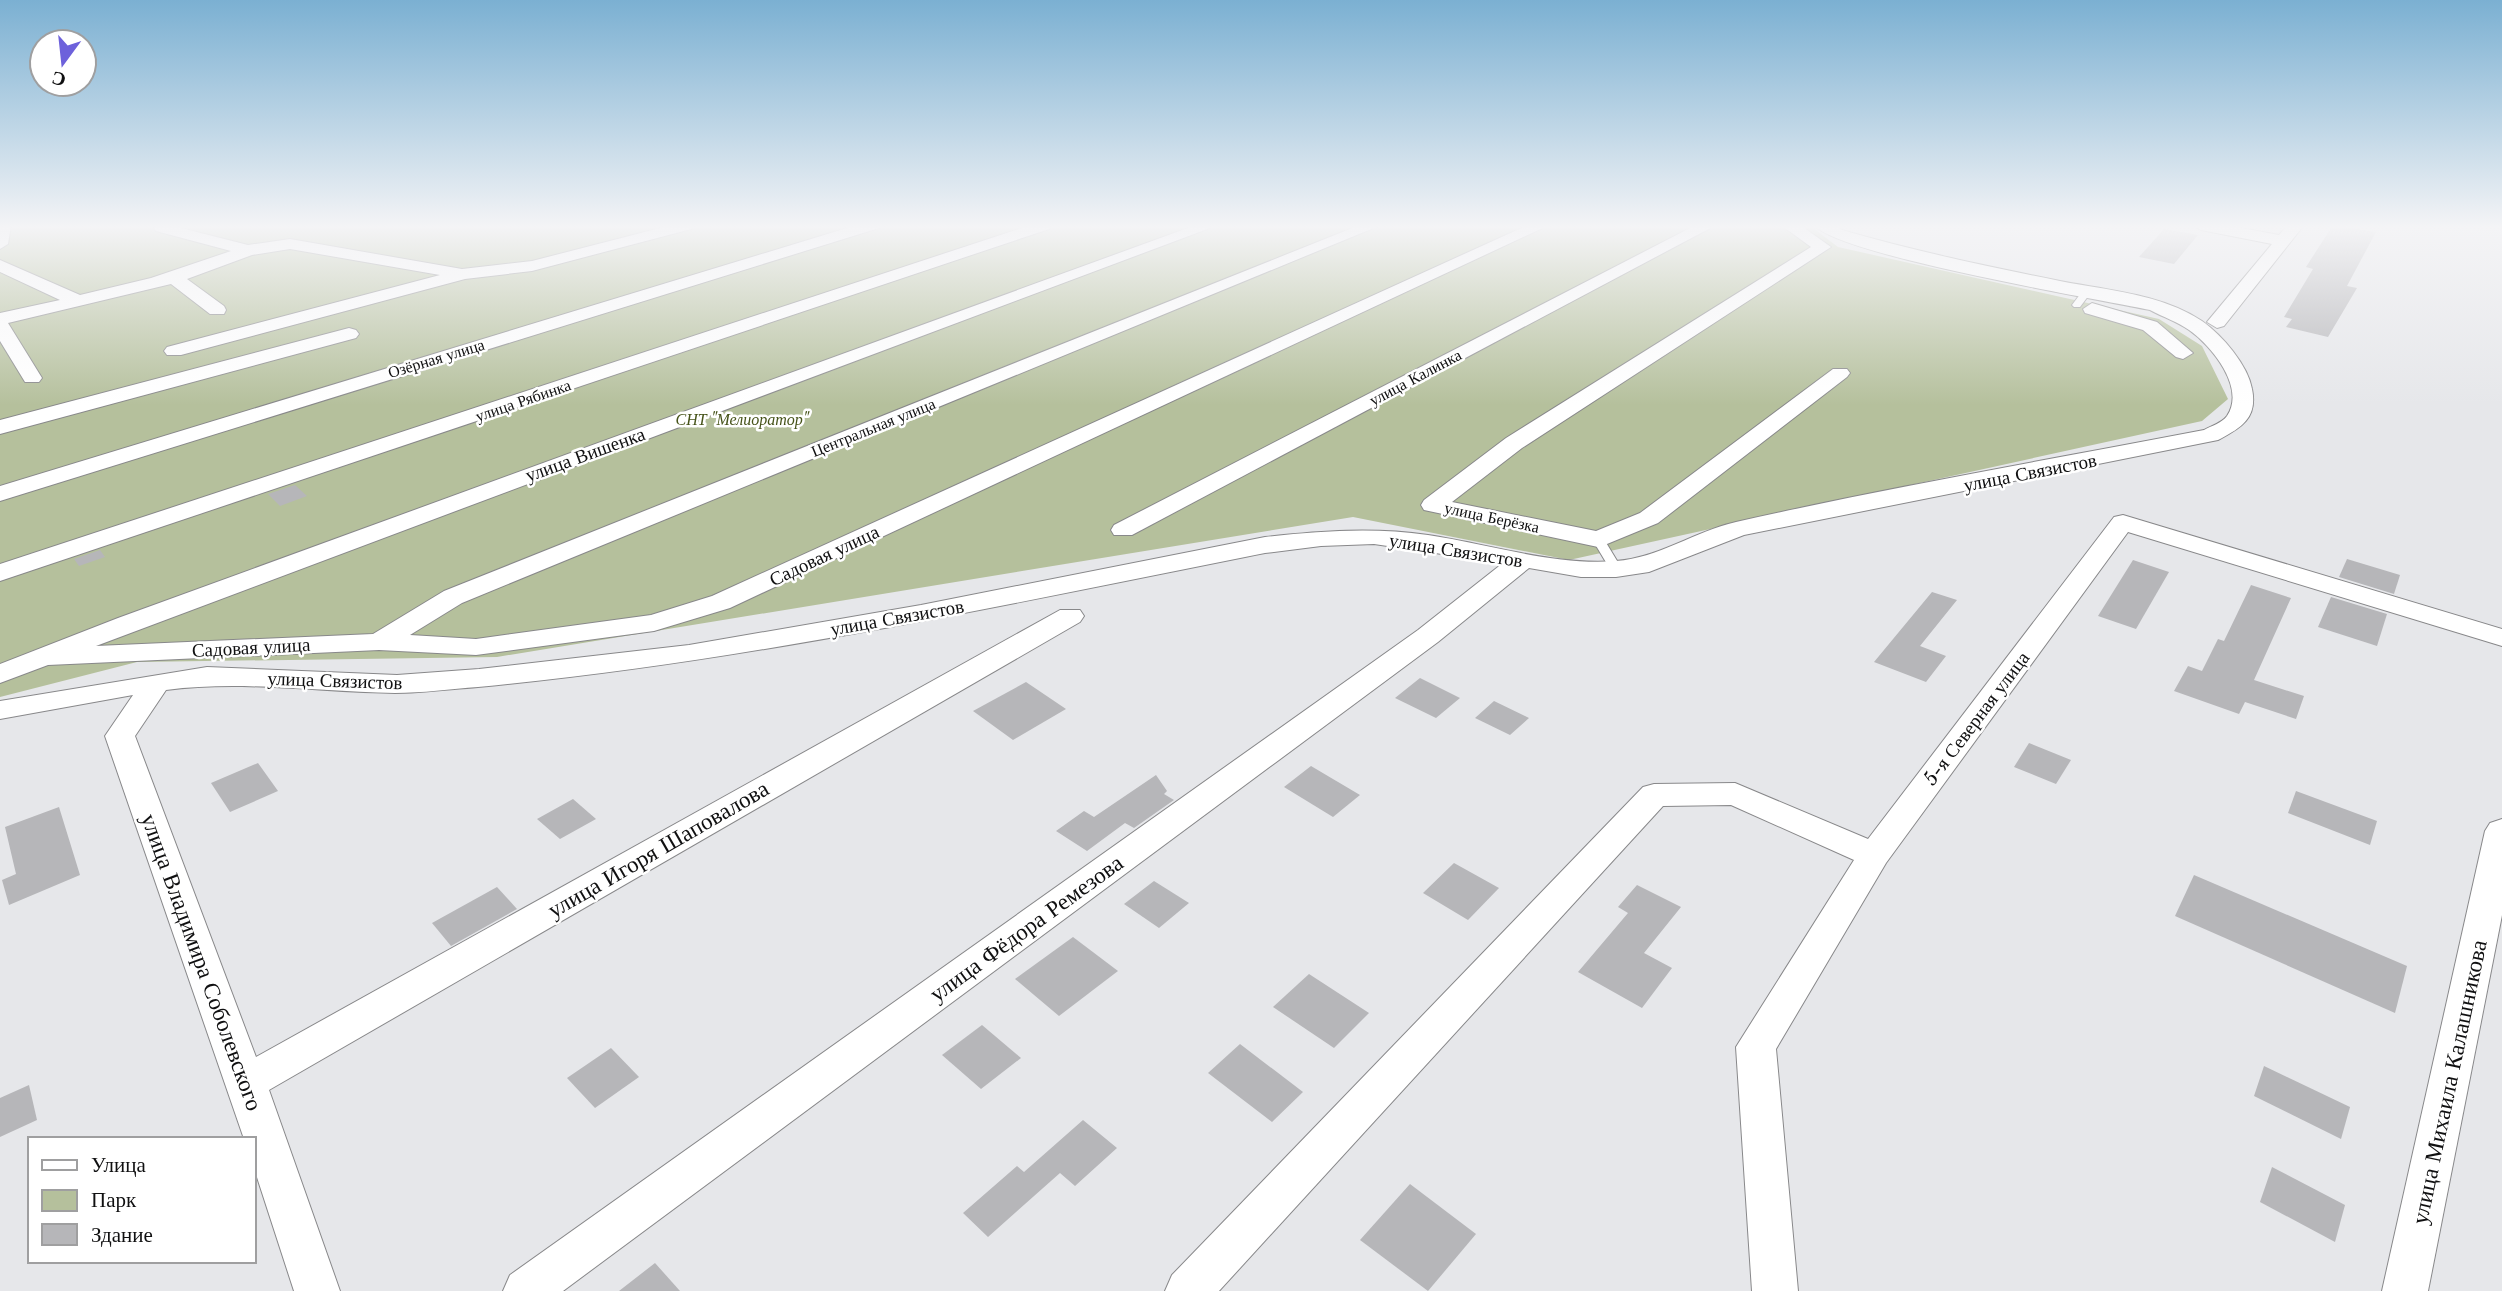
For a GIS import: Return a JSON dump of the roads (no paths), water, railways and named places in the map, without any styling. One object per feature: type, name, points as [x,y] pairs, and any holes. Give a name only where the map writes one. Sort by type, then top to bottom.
[{"type":"street","points":[[43,285],[75,300]]},
{"type":"street","points":[[0,318],[135,285]]},
{"type":"street","points":[[184,285],[217,310]]},
{"type":"street","points":[[174,351],[425,285]]},
{"type":"street","name":"Озёрная улица","points":[[0,494],[677,285]]},
{"type":"street","name":"улица Рябинка","points":[[0,573],[865,285]]},
{"type":"street","name":"улица Вишенка","points":[[0,674],[1047,285]]},
{"type":"street","name":"Центральная улица","points":[[379,642],[453,597],[1224,285]]},
{"type":"street","name":"Садовая улица","points":[[49,657],[379,642],[476,647],[654,623],[721,602],[1410,285]]},
{"type":"street","name":"улица Калинка","points":[[1123,530],[1592,285]]},
{"type":"street","name":"улица Берёзка","points":[[1598,539],[1433,505],[1514,443],[1749,285]]},
{"type":"street","name":"улица Связистов","points":[[0,710],[156,682],[207,677],[397,684],[585,666],[825,630],[1265,545],[1321,538],[1374,537],[1426,542],[1581,569],[1649,565],[1737,530],[2160,446],[2210,435],[2234,423],[2244,403],[2241,384],[2214,342],[2195,325],[2156,306],[2082,298],[2031,285]]},
{"type":"street","points":[[2217,322],[2248,285]]},
{"type":"street","points":[[2082,298],[2150,326],[2183,352]]},
{"type":"street","points":[[0,325],[32,378]]},
{"type":"street","points":[[0,427],[349,334]]},
{"type":"street","points":[[1598,539],[1649,518],[1840,373]]},
{"type":"street","name":"5-я Северная улица","points":[[1775,1291],[1756,1047],[1874,855],[2123,522],[2502,638]]},
{"type":"street","name":"улица Фёдора Ремезова","points":[[526,1291],[1416,644],[1523,560]]},
{"type":"street","name":"улица Игоря Шаповалова","points":[[246,1083],[1070,616]]},
{"type":"street","name":"улица Владимира Соболевского","points":[[156,682],[120,736],[246,1083],[317,1291]]},
{"type":"street","points":[[1188,1291],[1654,794],[1735,794],[1874,855]]},
{"type":"street","name":"улица Михаила Калашникова","points":[[2405,1291],[2502,831]]},
{"type":"lane","points":[[1598,539],[1616,569]]},
{"type":"park label","name":"СНТ \"Мелиоратор\"","points":[[742,419]]}]
